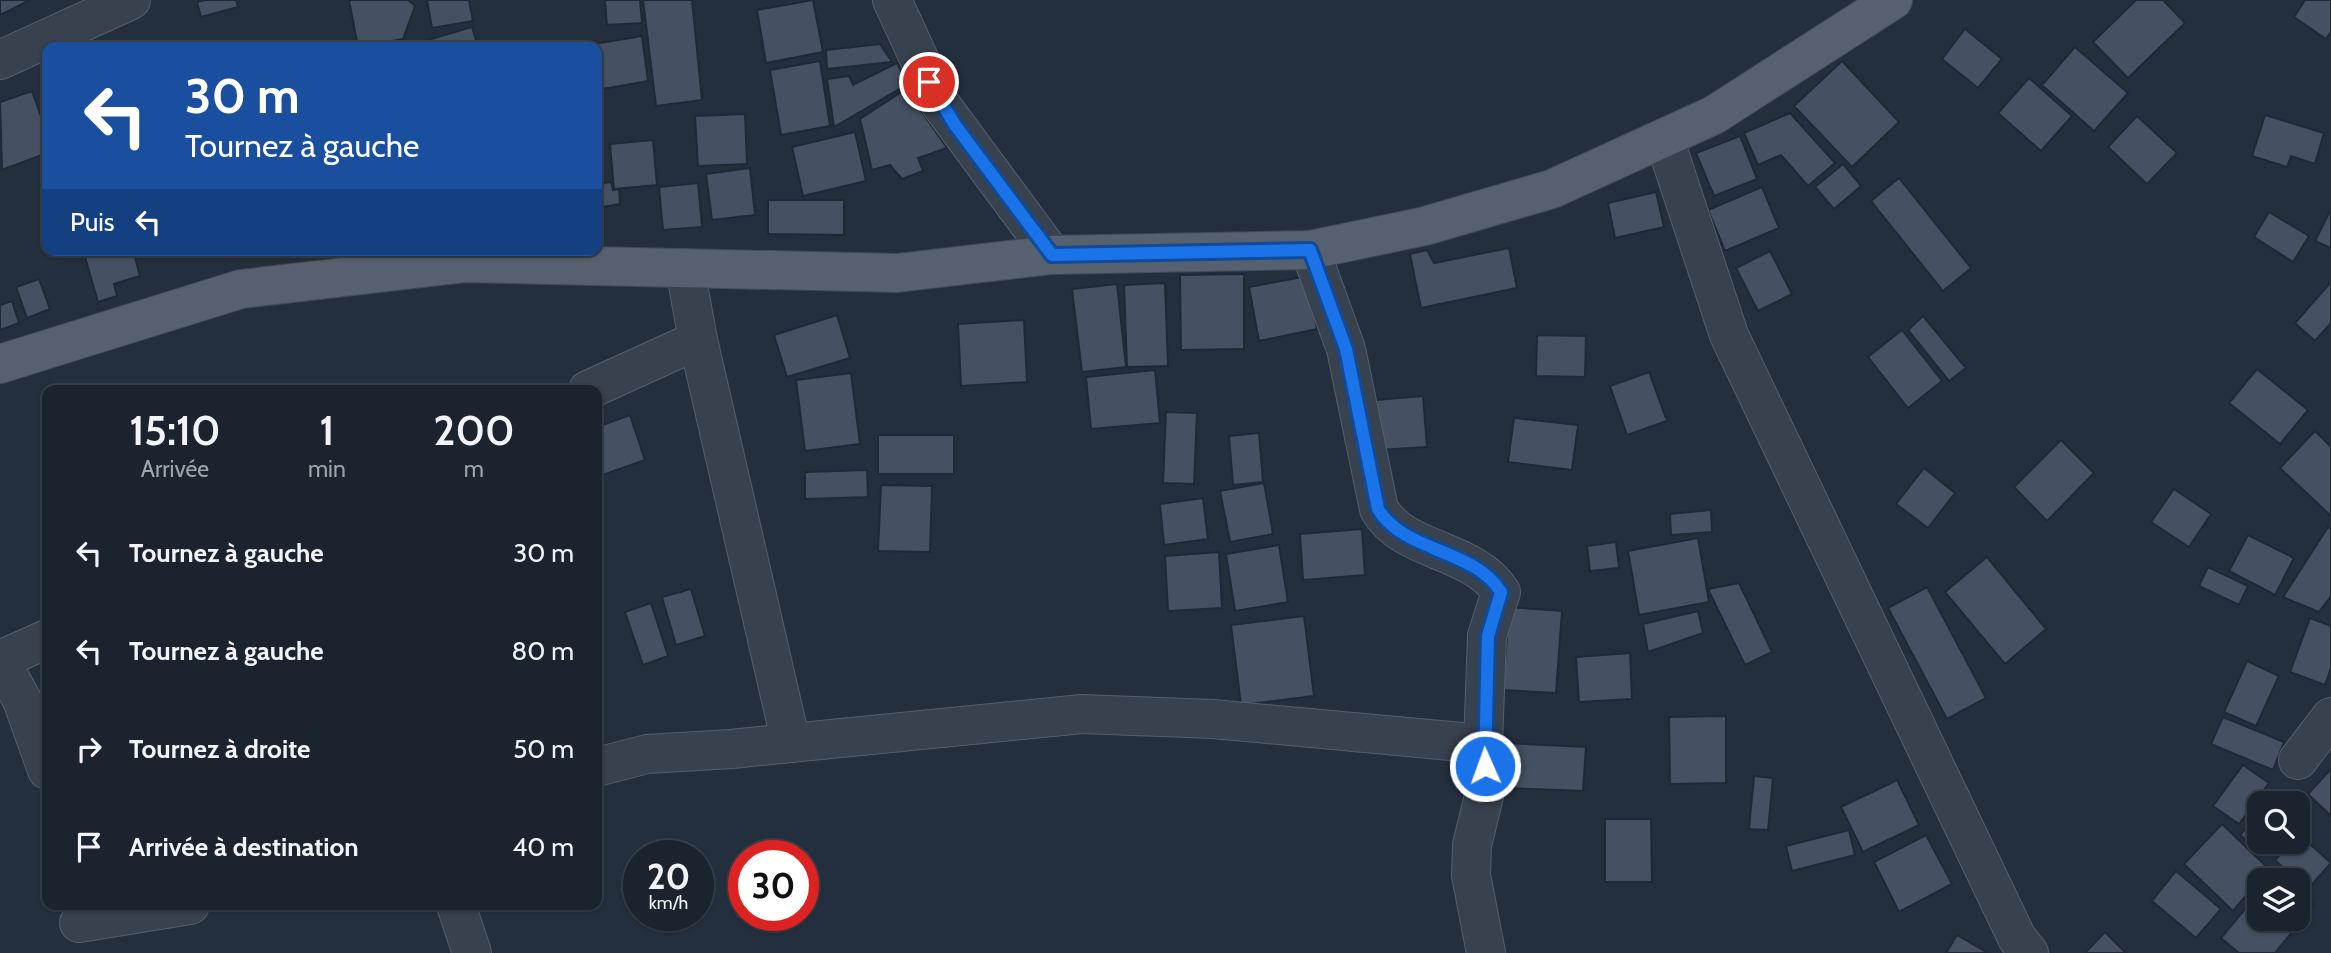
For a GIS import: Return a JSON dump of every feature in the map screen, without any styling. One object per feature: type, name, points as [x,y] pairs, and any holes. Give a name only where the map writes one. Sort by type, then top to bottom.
[{"type":"main road","points":[[0,364],[241,289],[466,263],[897,273],[1052,255],[1310,250],[1425,226],[1552,189],[1714,115],[1892,0]]},
{"type":"street","points":[[0,60],[131,0]]},
{"type":"street","points":[[892,0],[939,102],[1052,255]]},
{"type":"street","points":[[1664,138],[1729,335],[2017,938],[2028,953]]},
{"type":"street","points":[[1310,250],[1346,349],[1378,509],[1385,520],[1407,534],[1480,569],[1493,579],[1501,592],[1488,636],[1483,744],[1486,788],[1472,845],[1471,875],[1486,953]]},
{"type":"street","points":[[685,268],[698,340],[791,743]]},
{"type":"street","points":[[599,385],[698,340]]},
{"type":"street","points":[[42,641],[0,660],[22,700],[42,756]]},
{"type":"street","points":[[602,765],[648,754],[791,743],[1082,714],[1213,719],[1483,744]]},
{"type":"street","points":[[2298,761],[2331,717]]},
{"type":"street","points":[[77,927],[164,910]]},
{"type":"street","points":[[458,910],[472,953]]},
{"type":"building","points":[[0,0],[30,0],[0,15]]},
{"type":"building","points":[[236,0],[238,7],[201,17],[197,2]]},
{"type":"building","points":[[349,0],[408,0],[415,6],[403,39],[357,42]]},
{"type":"building","points":[[427,0],[469,0],[473,21],[432,28]]},
{"type":"building","points":[[605,0],[640,0],[642,23],[607,25]]},
{"type":"building","points":[[643,0],[692,0],[702,100],[656,106]]},
{"type":"building","points":[[813,0],[823,52],[766,63],[757,10]]},
{"type":"building","points":[[2136,0],[2163,0],[2185,23],[2128,78],[2093,42]]},
{"type":"building","points":[[2305,0],[2331,0],[2331,32],[2326,39],[2294,17]]},
{"type":"building","points":[[472,27],[476,42],[421,42]]},
{"type":"building","points":[[1965,29],[2002,59],[1978,88],[1942,59]]},
{"type":"building","points":[[642,36],[648,81],[602,89],[602,43]]},
{"type":"building","points":[[880,44],[892,62],[827,69],[826,50]]},
{"type":"building","points":[[2075,47],[2128,93],[2094,131],[2042,85]]},
{"type":"building","points":[[820,61],[830,126],[781,135],[770,70]]},
{"type":"building","points":[[1842,61],[1899,122],[1852,167],[1794,106]]},
{"type":"building","points":[[897,63],[908,84],[834,127],[827,79],[849,76],[853,85]]},
{"type":"building","points":[[2029,78],[2072,116],[2041,151],[1998,113]]},
{"type":"building","points":[[906,89],[947,148],[918,158],[923,171],[902,179],[890,165],[872,170],[860,119]]},
{"type":"building","points":[[32,91],[42,119],[42,155],[2,170],[0,102]]},
{"type":"building","points":[[1790,113],[1835,163],[1808,186],[1781,155],[1758,165],[1744,133]]},
{"type":"building","points":[[745,114],[747,164],[698,166],[695,116]]},
{"type":"building","points":[[2265,115],[2324,133],[2315,164],[2291,156],[2287,167],[2252,156]]},
{"type":"building","points":[[2137,116],[2177,153],[2147,184],[2108,147]]},
{"type":"building","points":[[855,132],[866,181],[803,196],[792,147]]},
{"type":"building","points":[[1740,136],[1757,179],[1714,196],[1696,153]]},
{"type":"building","points":[[653,140],[657,185],[614,189],[610,144]]},
{"type":"building","points":[[1843,164],[1861,186],[1834,209],[1815,187]]},
{"type":"building","points":[[750,168],[755,215],[712,220],[706,174]]},
{"type":"building","points":[[1899,178],[1971,268],[1943,291],[1871,201]]},
{"type":"building","points":[[611,182],[613,190],[619,189],[620,204],[602,207],[602,183]]},
{"type":"building","points":[[698,183],[702,227],[663,230],[659,187]]},
{"type":"building","points":[[1762,187],[1779,228],[1725,251],[1708,210]]},
{"type":"building","points":[[1656,192],[1664,227],[1615,238],[1608,203]]},
{"type":"building","points":[[768,200],[844,200],[844,235],[768,234]]},
{"type":"building","points":[[2269,212],[2309,236],[2293,262],[2254,237]]},
{"type":"building","points":[[2329,213],[2331,214],[2331,248],[2315,241]]},
{"type":"building","points":[[1509,248],[1517,288],[1421,308],[1410,254],[1427,250],[1434,263]]},
{"type":"building","points":[[1770,251],[1792,294],[1758,311],[1736,268]]},
{"type":"building","points":[[85,256],[135,256],[140,276],[114,284],[117,296],[98,302]]},
{"type":"building","points":[[1244,274],[1244,349],[1181,350],[1180,275]]},
{"type":"building","points":[[1308,276],[1317,329],[1259,341],[1249,287]]},
{"type":"building","points":[[39,279],[50,309],[27,318],[16,287]]},
{"type":"building","points":[[2331,282],[2331,323],[2315,341],[2295,323]]},
{"type":"building","points":[[1165,283],[1168,366],[1127,367],[1124,285]]},
{"type":"building","points":[[1117,284],[1126,367],[1082,372],[1072,289]]},
{"type":"building","points":[[12,301],[19,323],[0,330],[0,305]]},
{"type":"building","points":[[837,315],[850,358],[787,377],[774,335]]},
{"type":"building","points":[[1923,316],[1966,368],[1949,381],[1908,330]]},
{"type":"building","points":[[1024,320],[1027,382],[961,386],[958,324]]},
{"type":"building","points":[[1902,330],[1942,381],[1908,408],[1868,357]]},
{"type":"building","points":[[1537,335],[1586,336],[1585,377],[1536,376]]},
{"type":"building","points":[[2257,369],[2308,410],[2280,444],[2229,403]]},
{"type":"building","points":[[1155,370],[1160,423],[1091,429],[1086,377]]},
{"type":"building","points":[[1649,372],[1667,421],[1627,435],[1610,386]]},
{"type":"building","points":[[851,373],[860,444],[805,451],[796,380]]},
{"type":"building","points":[[1423,396],[1427,447],[1379,450],[1376,400]]},
{"type":"building","points":[[1166,412],[1197,413],[1194,484],[1163,483]]},
{"type":"building","points":[[630,415],[645,460],[602,475],[602,425]]},
{"type":"building","points":[[1514,418],[1578,425],[1572,470],[1508,462]]},
{"type":"building","points":[[2315,431],[2331,447],[2331,516],[2280,468]]},
{"type":"building","points":[[1259,433],[1263,482],[1233,485],[1229,436]]},
{"type":"building","points":[[878,435],[954,435],[954,474],[878,474]]},
{"type":"building","points":[[2061,440],[2094,473],[2047,521],[2014,487]]},
{"type":"building","points":[[1924,468],[1955,493],[1928,528],[1896,504]]},
{"type":"building","points":[[867,470],[868,497],[805,499],[805,472]]},
{"type":"building","points":[[1264,483],[1273,534],[1230,542],[1220,491]]},
{"type":"building","points":[[881,485],[932,486],[930,552],[878,551]]},
{"type":"building","points":[[2174,489],[2211,514],[2189,547],[2151,522]]},
{"type":"building","points":[[1203,498],[1208,539],[1164,545],[1160,504]]},
{"type":"building","points":[[1711,510],[1712,532],[1671,535],[1670,514]]},
{"type":"building","points":[[2328,527],[2331,529],[2331,596],[2319,612],[2283,597]]},
{"type":"building","points":[[1362,529],[1365,575],[1303,580],[1300,534]]},
{"type":"building","points":[[2248,535],[2294,558],[2275,595],[2229,571]]},
{"type":"building","points":[[1698,538],[1709,602],[1639,615],[1628,551]]},
{"type":"building","points":[[1616,542],[1619,568],[1590,571],[1587,546]]},
{"type":"building","points":[[1279,545],[1288,602],[1235,611],[1226,554]]},
{"type":"building","points":[[1219,552],[1222,608],[1168,611],[1165,556]]},
{"type":"building","points":[[1987,557],[2046,629],[2005,664],[1945,592]]},
{"type":"building","points":[[2208,567],[2248,586],[2239,605],[2199,586]]},
{"type":"building","points":[[1739,583],[1772,652],[1745,665],[1708,589]]},
{"type":"building","points":[[1927,587],[1986,698],[1947,719],[1888,608]]},
{"type":"building","points":[[691,589],[705,636],[676,645],[662,597]]},
{"type":"building","points":[[651,603],[668,656],[643,665],[625,612]]},
{"type":"building","points":[[1509,607],[1562,611],[1556,693],[1503,690]]},
{"type":"building","points":[[1698,611],[1703,633],[1648,652],[1643,624]]},
{"type":"building","points":[[1304,616],[1314,696],[1241,705],[1231,625]]},
{"type":"building","points":[[2310,618],[2331,626],[2331,668],[2325,685],[2290,672]]},
{"type":"building","points":[[1630,653],[1632,699],[1579,702],[1576,657]]},
{"type":"building","points":[[2247,661],[2279,676],[2256,726],[2224,712]]},
{"type":"building","points":[[1726,716],[1726,783],[1670,784],[1669,717]]},
{"type":"building","points":[[2223,717],[2284,742],[2273,770],[2211,744]]},
{"type":"building","points":[[1506,743],[1586,747],[1583,791],[1503,788]]},
{"type":"building","points":[[2243,765],[2269,783],[2263,791],[2247,791],[2247,813],[2239,824],[2213,806]]},
{"type":"building","points":[[2331,769],[2331,816],[2310,796],[2310,792]]},
{"type":"building","points":[[1754,776],[1773,778],[1768,830],[1749,829]]},
{"type":"building","points":[[1897,780],[1919,825],[1863,852],[1841,807]]},
{"type":"building","points":[[1605,819],[1651,819],[1652,882],[1605,882]]},
{"type":"building","points":[[2222,824],[2247,848],[2247,854],[2253,854],[2268,868],[2247,868],[2247,894],[2233,911],[2184,864]]},
{"type":"building","points":[[2247,827],[2247,841],[2240,835]]},
{"type":"building","points":[[1849,830],[1855,855],[1792,871],[1786,846]]},
{"type":"building","points":[[1926,835],[1952,884],[1899,912],[1874,862]]},
{"type":"building","points":[[2310,844],[2331,863],[2310,887],[2310,868],[2284,868],[2275,860],[2281,854],[2310,854]]},
{"type":"building","points":[[2176,871],[2221,909],[2196,938],[2152,901]]},
{"type":"building","points":[[2247,907],[2247,931],[2293,931],[2275,953],[2239,953],[2221,938]]},
{"type":"building","points":[[2105,932],[2126,953],[2085,953]]},
{"type":"building","points":[[1957,935],[1988,953],[1946,953]]},
{"type":"route","points":[[929,82],[939,102],[987,171],[1052,255],[1310,250],[1346,349],[1378,509],[1385,520],[1407,534],[1480,569],[1493,579],[1501,592],[1488,636],[1483,744],[1485,766]]}]
